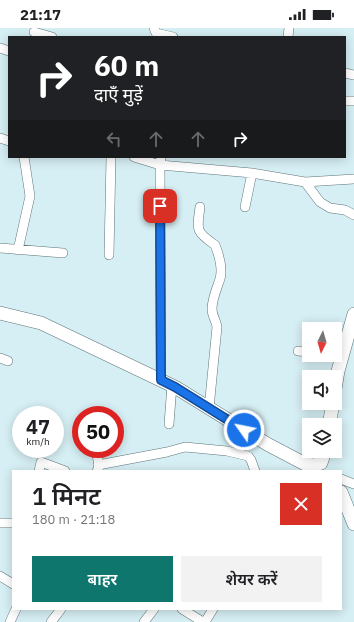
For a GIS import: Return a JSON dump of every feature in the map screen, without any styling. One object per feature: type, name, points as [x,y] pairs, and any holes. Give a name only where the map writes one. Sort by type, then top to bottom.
[{"type":"main road","points":[[0,313],[41,323],[167,383],[307,467],[325,462]]},
{"type":"main road","points":[[342,357],[354,314]]},
{"type":"main road","points":[[342,494],[354,524]]},
{"type":"street","points":[[154,28],[156,33],[169,36]]},
{"type":"street","points":[[34,32],[48,36]]},
{"type":"street","points":[[18,250],[30,196],[24,158]]},
{"type":"street","points":[[109,256],[111,158]]},
{"type":"street","points":[[140,158],[252,173],[305,182],[354,179]]},
{"type":"street","points":[[160,161],[169,424]]},
{"type":"street","points":[[245,207],[252,173]]},
{"type":"street","points":[[305,182],[320,202],[330,208],[345,210],[354,215]]},
{"type":"street","points":[[200,207],[197,227],[199,232],[204,237],[215,245],[221,268],[212,308],[217,327],[209,408]]},
{"type":"street","points":[[0,248],[63,253]]},
{"type":"street","points":[[298,351],[302,351]]},
{"type":"street","points":[[97,458],[98,468],[185,447],[227,451],[248,456],[255,470]]},
{"type":"street","points":[[39,470],[41,462],[62,470]]},
{"type":"street","points":[[342,479],[354,484]]},
{"type":"street","points":[[0,523],[12,523]]},
{"type":"street","points":[[0,576],[12,583]]},
{"type":"street","points":[[10,622],[16,610]]},
{"type":"street","points":[[51,622],[60,610]]},
{"type":"street","points":[[144,622],[153,610]]},
{"type":"street","points":[[184,610],[204,622],[212,610]]},
{"type":"route","points":[[160,206],[161,380],[175,387],[244,430]]}]
